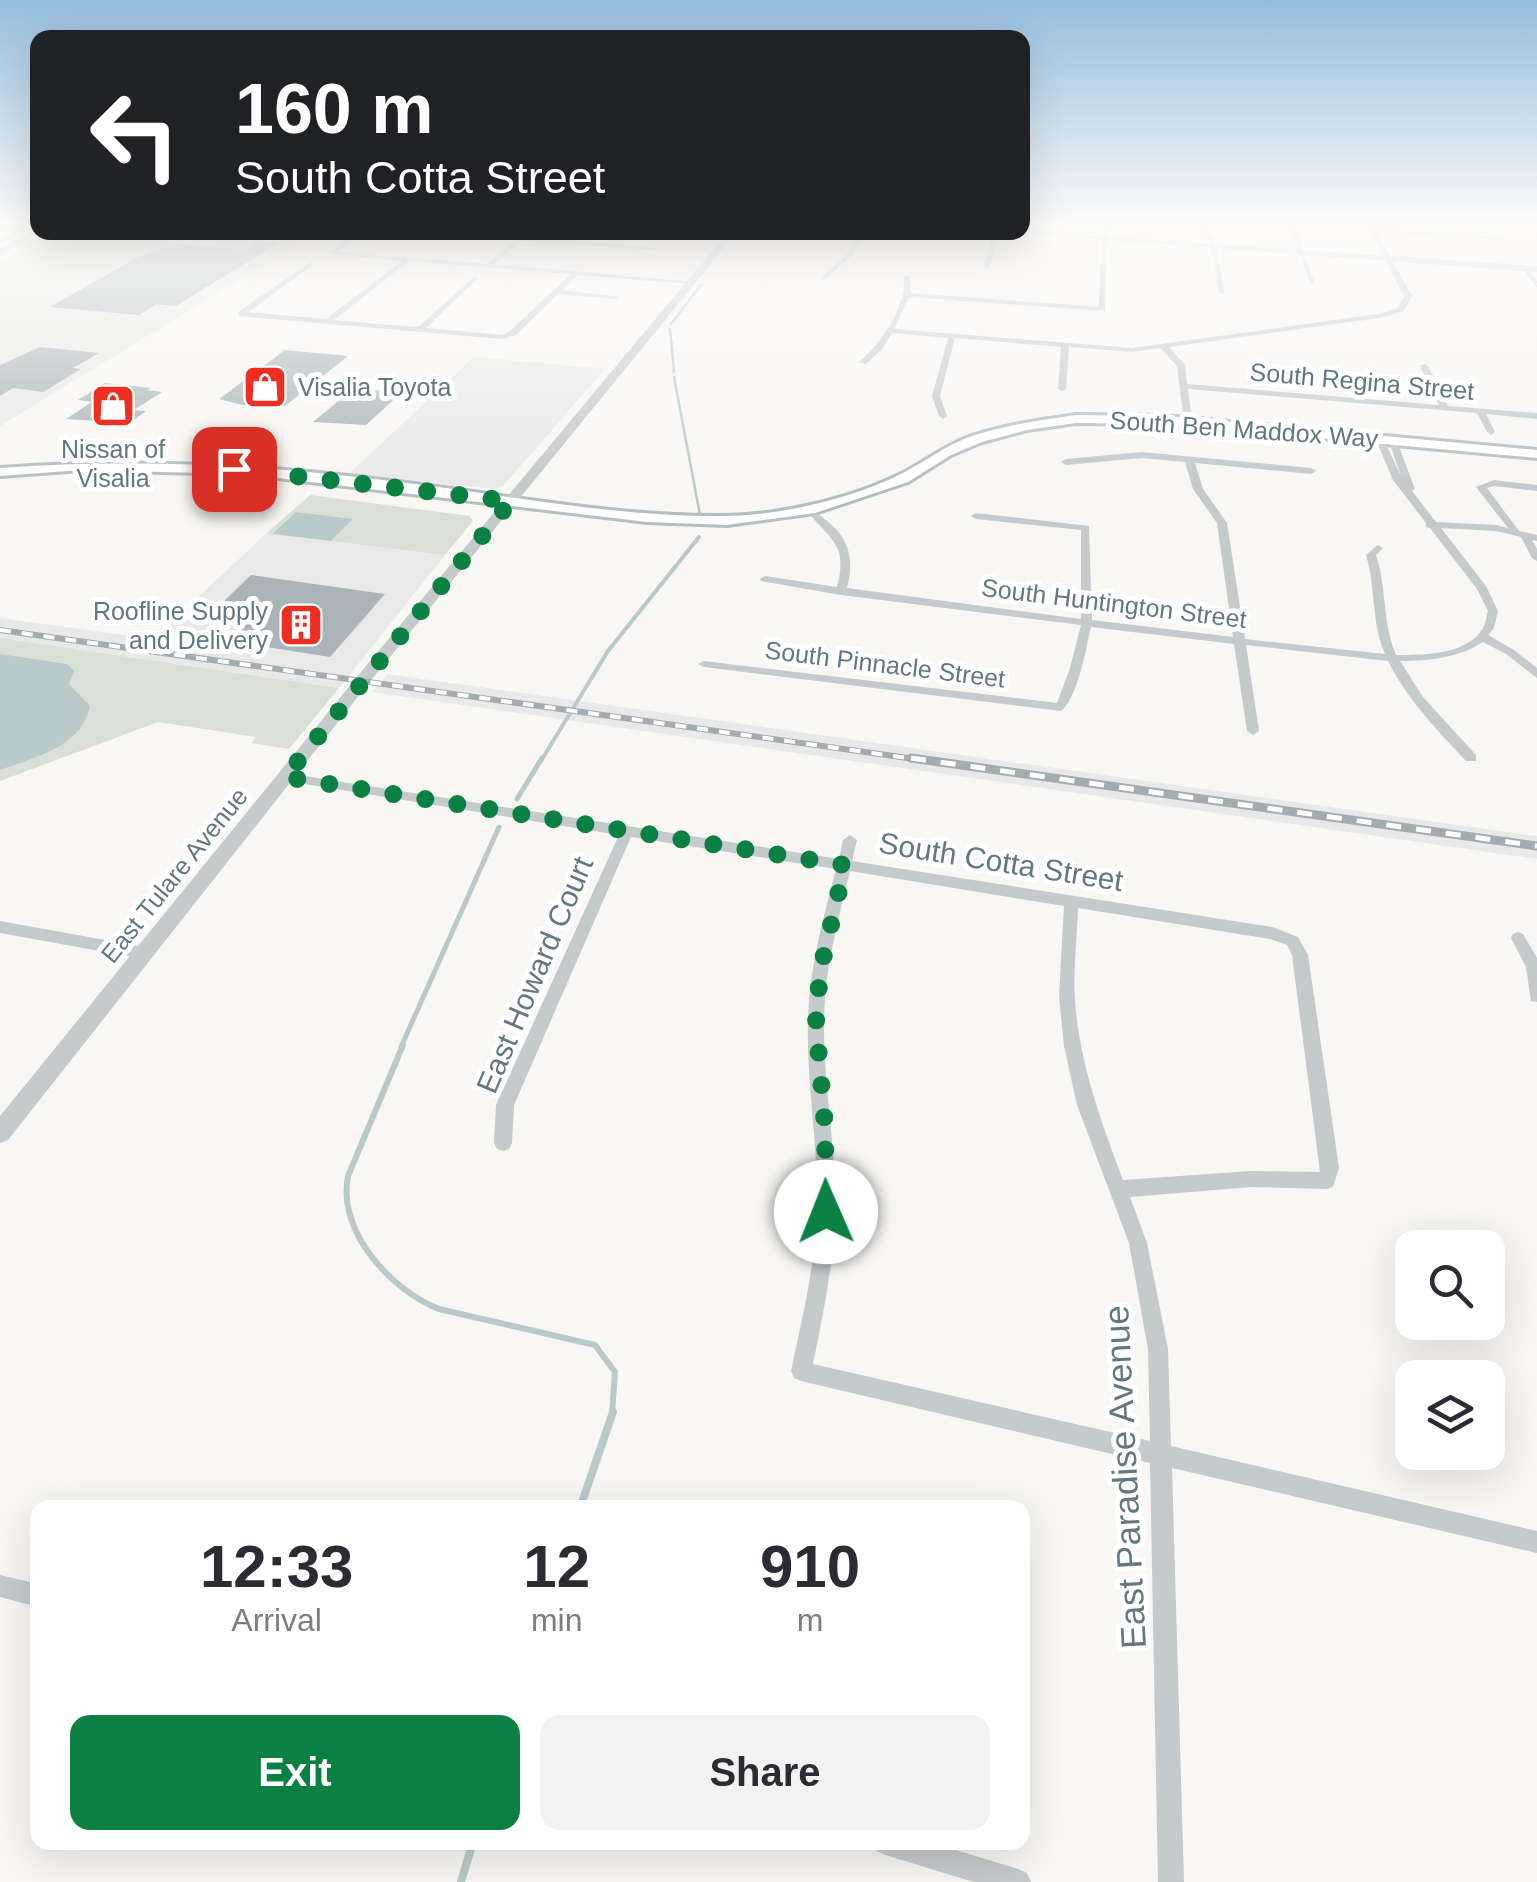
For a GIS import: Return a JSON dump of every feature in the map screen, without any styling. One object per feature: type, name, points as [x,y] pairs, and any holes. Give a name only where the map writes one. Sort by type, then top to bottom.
[{"type":"main road","name":"South Ben Maddox Way","points":[[0,483],[108,473],[177,474],[656,519],[732,521],[820,508],[903,479],[952,449],[1012,428],[1083,418],[1188,422],[1537,454]]},
{"type":"main road","name":"South Ben Maddox Way","points":[[0,472],[108,463],[234,469],[678,530],[756,526],[816,516],[880,496],[896,488],[903,479]]},
{"type":"main road","points":[[108,473],[134,468],[220,473],[234,469]]},
{"type":"street","points":[[247,310],[241,314],[502,337],[537,310]]},
{"type":"street","points":[[326,323],[343,310]]},
{"type":"street","points":[[418,331],[441,310]]},
{"type":"street","name":"East Tulare Avenue","points":[[0,1133],[285,777],[668,310]]},
{"type":"street","points":[[863,362],[874,357],[900,310]]},
{"type":"street","points":[[889,331],[1113,350],[1164,347],[1380,316],[1399,310]]},
{"type":"street","points":[[943,416],[936,396],[952,337]]},
{"type":"street","points":[[1062,389],[1066,346]]},
{"type":"street","points":[[1164,347],[1181,365],[1188,422]]},
{"type":"street","points":[[1424,366],[1445,408]]},
{"type":"street","name":"South Regina Street","points":[[1184,386],[1537,416]]},
{"type":"street","points":[[1328,398],[1334,417]]},
{"type":"street","points":[[1480,412],[1491,432]]},
{"type":"street","points":[[1386,441],[1393,472],[1488,599],[1493,621],[1481,636],[1510,652],[1537,674]]},
{"type":"street","points":[[1066,462],[1128,456],[1311,470]]},
{"type":"street","points":[[1189,459],[1198,489],[1222,523],[1253,731]]},
{"type":"street","points":[[1537,488],[1486,484],[1481,487],[1488,499],[1526,534],[1537,558]]},
{"type":"street","points":[[816,516],[846,548],[849,562],[841,592]]},
{"type":"street","points":[[976,516],[1086,528],[1087,622]]},
{"type":"street","points":[[1429,525],[1526,534]]},
{"type":"street","points":[[1378,548],[1371,555],[1382,592],[1382,630],[1394,658],[1426,710],[1471,758]]},
{"type":"street","name":"South Huntington Street","points":[[765,579],[841,592],[1394,658],[1458,651],[1481,636]]},
{"type":"street","name":"South Pinnacle Street","points":[[704,664],[1061,707],[1087,622]]},
{"type":"street","name":"South Cotta Street","points":[[285,777],[1272,933],[1293,941],[1300,954],[1330,1168],[1327,1181],[1251,1179],[1120,1190]]},
{"type":"street","name":"East Howard Court","points":[[503,1143],[505,1105],[627,831]]},
{"type":"street","points":[[850,840],[820,972],[816,1022],[825,1126],[826,1212],[819,1281],[801,1371],[1537,1542]]},
{"type":"street","name":"East Paradise Avenue","points":[[1072,901],[1067,998],[1072,1046],[1086,1105],[1138,1243],[1151,1303],[1163,1455],[1172,1882]]},
{"type":"street","points":[[0,928],[144,954]]},
{"type":"street","points":[[1518,938],[1534,967],[1537,996]]},
{"type":"street","points":[[0,1586],[30,1594]]},
{"type":"street","points":[[912,1850],[1018,1882]]},
{"type":"shaded area","points":[[0,310],[190,310],[0,426]]},
{"type":"shaded area","points":[[474,357],[605,369],[503,486],[493,489],[350,473]]},
{"type":"shaded area","points":[[310,495],[470,516],[473,521],[445,555],[331,541],[352,520],[296,512],[272,534],[267,533]]},
{"type":"shaded area","points":[[296,512],[353,519],[331,541],[272,534]]},
{"type":"shaded area","points":[[267,533],[445,555],[339,688],[0,638],[0,618],[153,639]]},
{"type":"shaded area","points":[[0,638],[339,688],[289,749],[252,743],[256,737],[158,722],[0,781]]},
{"type":"shaded area","points":[[0,654],[67,664],[74,671],[69,684],[90,706],[85,720],[67,741],[0,770]]},
{"type":"shaded area","points":[[387,674],[1537,836],[1537,859],[372,692]]},
{"type":"building","points":[[81,310],[147,310],[139,315]]},
{"type":"building","points":[[40,347],[99,353],[43,392],[13,388],[0,396],[0,365]]},
{"type":"building","points":[[285,350],[348,356],[285,406],[242,405],[219,399]]},
{"type":"building","name":"Nissan of Visalia","points":[[105,383],[162,392],[134,410],[146,411],[130,423],[66,419],[92,402],[78,400]]},
{"type":"building","points":[[354,388],[401,393],[366,425],[313,422]]},
{"type":"building","name":"Roofline Supply and Delivery","points":[[251,575],[385,594],[330,657],[228,641],[259,610],[221,604]]},
{"type":"waterway","points":[[671,324],[682,310]]},
{"type":"waterway","points":[[670,329],[674,372]]},
{"type":"waterway","points":[[674,377],[700,515]]},
{"type":"waterway","points":[[541,761],[608,651],[699,537]]},
{"type":"waterway","points":[[517,799],[542,758]]},
{"type":"waterway","points":[[401,1047],[499,827]]},
{"type":"waterway","points":[[403,1045],[348,1176],[347,1197],[359,1238],[386,1273],[439,1309],[595,1345],[615,1372],[612,1414]]},
{"type":"waterway","points":[[583,1500],[613,1412]]},
{"type":"waterway","points":[[461,1882],[471,1850]]},
{"type":"railway","points":[[0,630],[929,761]]},
{"type":"railway","points":[[911,758],[1537,846]]},
{"type":"place","name":"Visalia Toyota","points":[[265,387]]},
{"type":"place","name":"Nissan of Visalia","points":[[113,406]]},
{"type":"place","name":"Roofline Supply and Delivery","points":[[301,625]]},
{"type":"route","points":[[234,469],[511,501],[285,777],[845,865],[820,972],[816,1022],[825,1126],[826,1212]]}]
